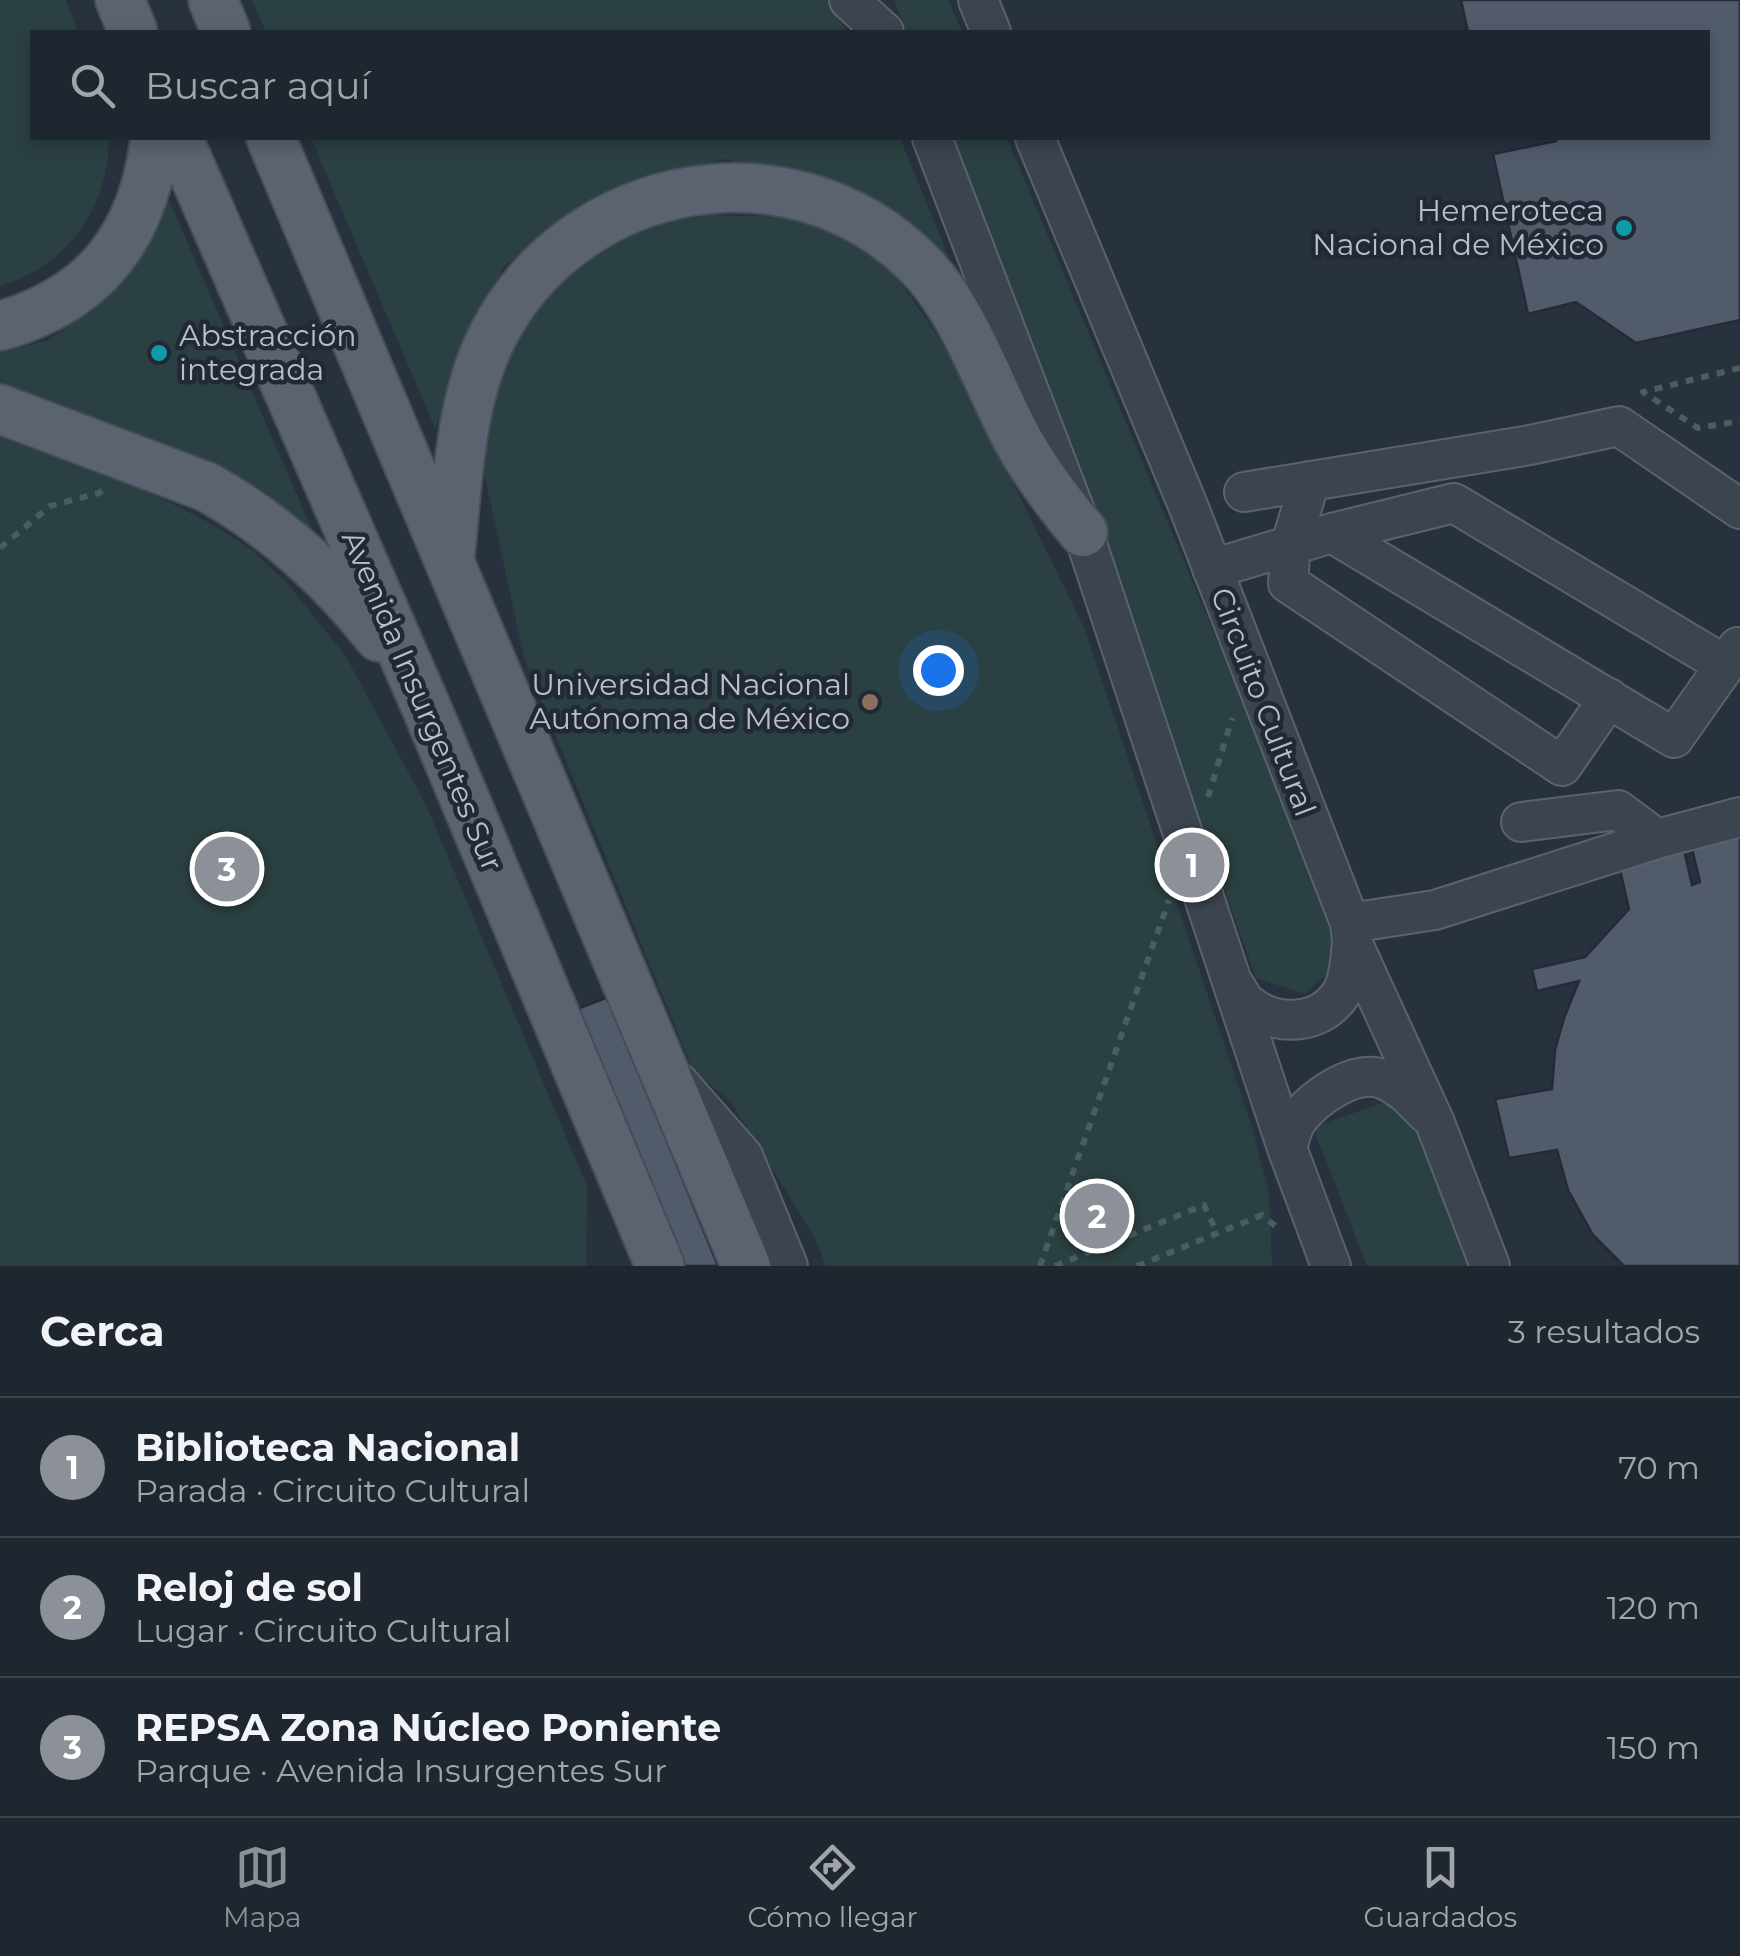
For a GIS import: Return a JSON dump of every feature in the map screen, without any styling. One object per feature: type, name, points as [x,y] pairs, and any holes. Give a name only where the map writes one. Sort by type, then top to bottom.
[{"type":"main road","points":[[120,0],[133,30]]},
{"type":"main road","points":[[212,0],[225,30]]},
{"type":"main road","points":[[0,326],[68,299],[115,252],[147,190],[155,140]]},
{"type":"main road","name":"Avenida Insurgentes Sur","points":[[179,140],[427,709],[660,1266]]},
{"type":"main road","points":[[272,140],[746,1266]]},
{"type":"main road","points":[[450,561],[470,397],[492,337],[509,306],[549,260],[605,218],[654,200],[723,187],[777,190],[826,203],[875,227],[921,266],[968,337],[1006,417],[1040,476],[1083,532]]},
{"type":"main road","points":[[0,408],[207,488],[248,512],[288,541],[364,618],[427,709]]},
{"type":"street","points":[[849,0],[885,30]]},
{"type":"street","points":[[872,0],[886,30]]},
{"type":"street","points":[[978,0],[990,30]]},
{"type":"street","points":[[933,140],[1083,532],[1231,980],[1331,1266]]},
{"type":"street","name":"Circuito Cultural","points":[[1036,140],[1212,569],[1351,932],[1436,1123],[1490,1266]]},
{"type":"street","points":[[1244,492],[1619,426],[1740,509]]},
{"type":"street","points":[[1310,481],[1292,544],[1288,583],[1562,766],[1609,698]]},
{"type":"street","points":[[1212,569],[1332,533],[1454,504],[1732,655],[1674,738],[1332,533]]},
{"type":"street","points":[[1521,822],[1618,810],[1657,839]]},
{"type":"street","points":[[1231,980],[1248,1004],[1268,1016],[1297,1022],[1325,1011],[1342,994],[1351,932],[1740,817]]},
{"type":"street","points":[[663,1066],[743,1156],[788,1266]]},
{"type":"street","points":[[1288,1148],[1295,1122],[1323,1093],[1349,1081],[1381,1077],[1406,1092],[1436,1123]]},
{"type":"path","points":[[1740,368],[1642,392],[1698,428],[1740,421]]},
{"type":"path","points":[[0,548],[50,506],[99,493],[136,460]]},
{"type":"path","points":[[1177,818],[1205,806],[1235,709],[1261,699]]},
{"type":"path","points":[[1040,1266],[1170,902],[1164,884]]},
{"type":"path","points":[[1055,1266],[1204,1205],[1216,1234]]},
{"type":"path","points":[[1137,1266],[1262,1215]]},
{"type":"green space","points":[[0,0],[66,0],[77,30],[30,30],[30,140],[109,140],[107,163],[92,210],[65,249],[24,277],[0,286]]},
{"type":"green space","points":[[252,0],[826,0],[846,30],[265,30]]},
{"type":"green space","points":[[894,0],[948,0],[961,30],[906,30]]},
{"type":"green space","points":[[312,140],[901,140],[954,270],[962,300],[866,194],[723,159],[611,191],[504,266],[435,428]]},
{"type":"green space","points":[[948,140],[1008,140],[1334,920],[1340,962],[1305,994],[1256,978],[1062,435]]},
{"type":"green space","points":[[169,200],[313,532],[233,481],[0,383],[0,352],[47,341],[89,311],[147,248]]},
{"type":"green space","points":[[709,215],[800,217],[886,261],[950,354],[1085,630],[1253,1130],[1269,1193],[1272,1266],[826,1266],[815,1238],[731,1102],[693,1070],[524,658],[482,463],[493,381],[524,305],[614,231]]},
{"type":"green space","points":[[0,436],[133,484],[251,549],[286,582],[345,655],[426,805],[587,1186],[586,1266],[0,1266]]},
{"type":"green space","points":[[1392,1100],[1430,1132],[1482,1266],[1367,1266],[1313,1127]]},
{"type":"building","name":"Hemeroteca Nacional de México","points":[[1461,0],[1740,0],[1740,320],[1636,343],[1576,302],[1528,314],[1493,154],[1556,140],[1710,140],[1710,30],[1468,30]]},
{"type":"building","points":[[1740,820],[1740,1266],[1624,1266],[1593,1235],[1568,1190],[1557,1150],[1509,1158],[1495,1099],[1552,1089],[1555,1050],[1579,981],[1537,991],[1532,969],[1585,957],[1629,909],[1618,861],[1683,845],[1692,885],[1700,882],[1688,832]]},
{"type":"building","points":[[608,997],[718,1266],[677,1266],[572,1011]]},
{"type":"place","name":"Hemeroteca Nacional de México","points":[[1624,228]]},
{"type":"place","name":"Abstracción integrada","points":[[159,353]]},
{"type":"place","name":"Universidad Nacional Autónoma de México","points":[[870,702]]},
{"type":"place","name":"Biblioteca Nacional","points":[[1192,865]]},
{"type":"place","name":"REPSA Zona Núcleo Poniente","points":[[227,869]]},
{"type":"place","name":"Reloj de sol","points":[[1097,1216]]}]
